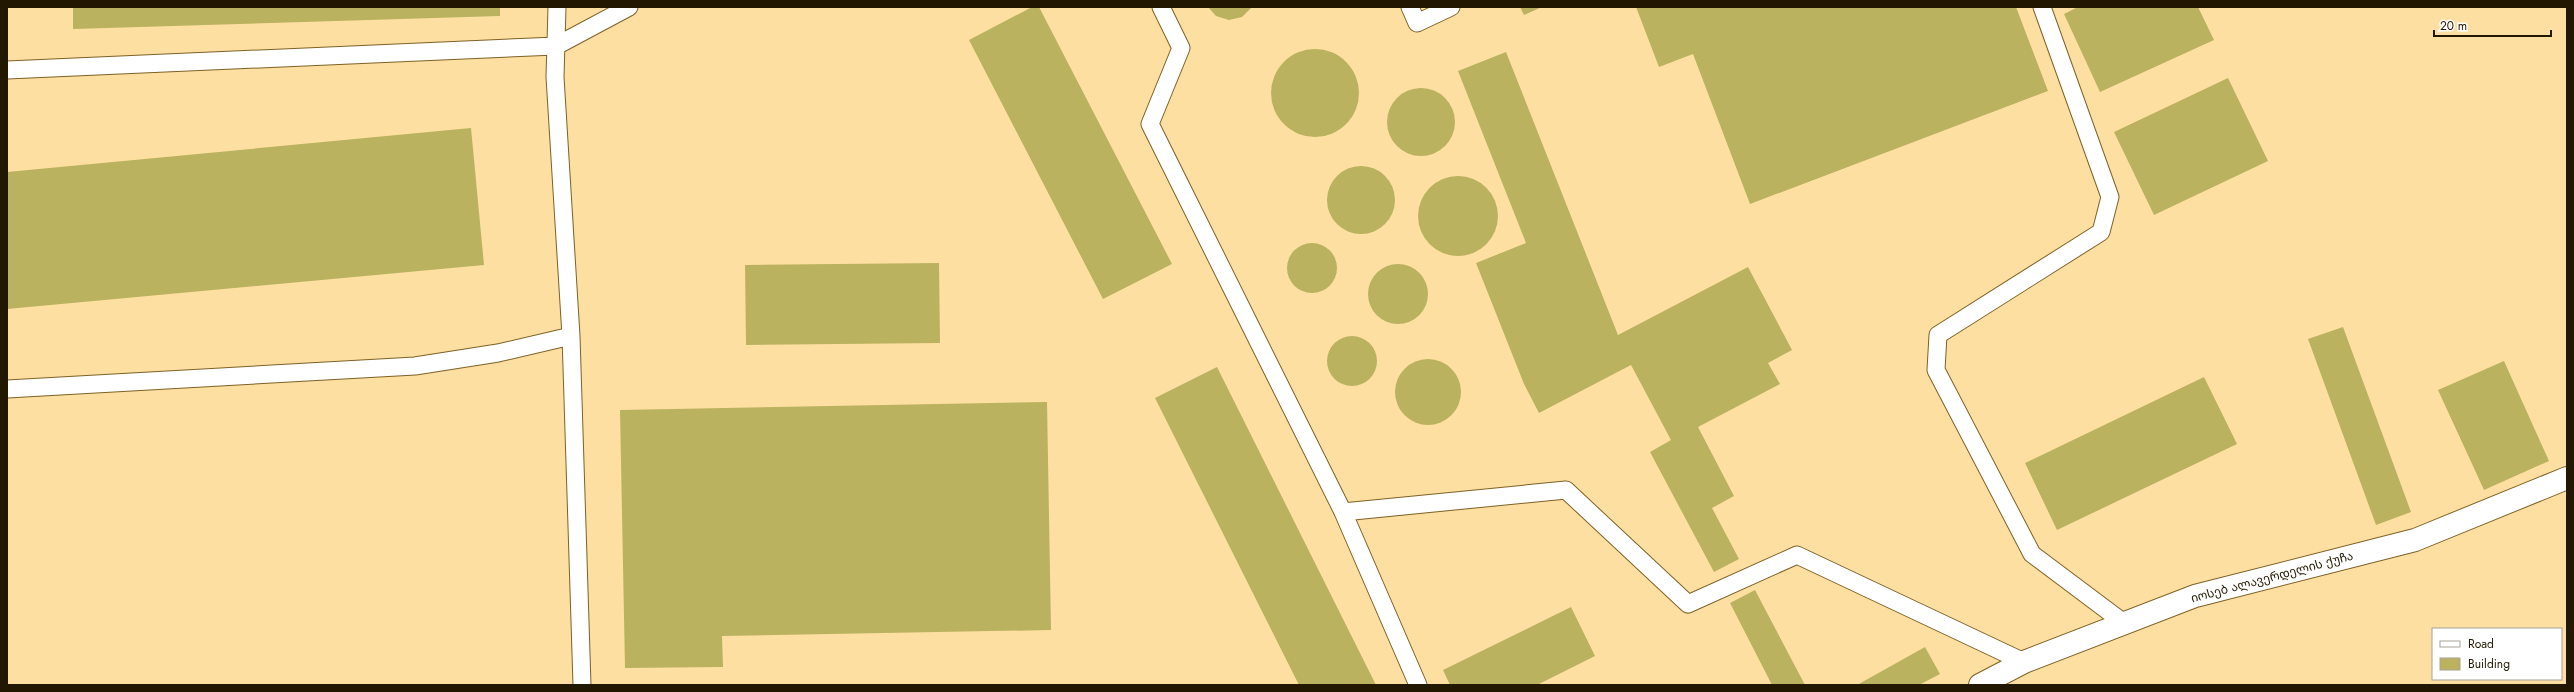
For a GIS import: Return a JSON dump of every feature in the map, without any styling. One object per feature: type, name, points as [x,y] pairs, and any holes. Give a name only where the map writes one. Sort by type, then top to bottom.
[{"type":"street","name":"იოსებ ალავერდელის ქუჩა","points":[[1980,685],[2024,662],[2195,596],[2415,540],[2567,478]]},
{"type":"lane","points":[[557,7],[555,77],[571,336],[582,685]]},
{"type":"lane","points":[[7,70],[556,46],[630,7]]},
{"type":"lane","points":[[1161,7],[1181,48],[1150,124],[1343,512],[1418,685]]},
{"type":"lane","points":[[1410,7],[1417,23],[1451,7]]},
{"type":"lane","points":[[2042,7],[2110,196],[2101,232],[1938,335],[1936,370],[2032,554],[2124,623]]},
{"type":"lane","points":[[7,389],[415,366],[498,353],[571,336]]},
{"type":"lane","points":[[1343,512],[1566,490],[1688,604],[1797,555],[2024,662]]},
{"type":"building","points":[[73,7],[500,7],[500,16],[73,29]]},
{"type":"building","points":[[1032,7],[1039,7],[1172,264],[1103,299],[969,40]]},
{"type":"building","points":[[1208,7],[1252,7],[1242,17],[1229,20],[1216,16]]},
{"type":"building","points":[[1520,7],[1542,7],[1524,15]]},
{"type":"building","points":[[1636,7],[2016,7],[2048,91],[1750,204],[1693,54],[1659,67]]},
{"type":"building","points":[[2078,7],[2198,7],[2214,40],[2100,92],[2064,14]]},
{"type":"building","points":[[1315,49],[1332,53],[1346,62],[1355,76],[1359,93],[1355,110],[1346,124],[1332,133],[1315,137],[1298,133],[1284,124],[1275,110],[1271,93],[1275,76],[1284,62],[1298,53]]},
{"type":"building","points":[[1506,52],[1618,335],[1748,267],[1792,350],[1768,363],[1780,384],[1698,427],[1734,496],[1712,508],[1739,559],[1714,572],[1650,452],[1671,440],[1631,365],[1539,413],[1524,384],[1476,263],[1526,243],[1458,71]]},
{"type":"building","points":[[2228,78],[2268,161],[2154,215],[2114,132]]},
{"type":"building","points":[[1414,88],[1428,88],[1440,94],[1449,103],[1455,115],[1453,135],[1445,146],[1434,154],[1428,156],[1414,156],[1408,154],[1397,146],[1389,135],[1387,129],[1387,115],[1389,109],[1397,98],[1408,90]]},
{"type":"building","points":[[471,128],[484,265],[7,309],[7,172]]},
{"type":"building","points":[[1361,166],[1374,169],[1385,176],[1392,187],[1395,200],[1392,213],[1385,224],[1374,231],[1361,234],[1348,231],[1337,224],[1330,213],[1327,200],[1330,187],[1337,176],[1348,169]]},
{"type":"building","points":[[1458,176],[1473,179],[1486,188],[1495,201],[1498,216],[1495,231],[1486,244],[1473,253],[1458,256],[1443,253],[1430,244],[1421,231],[1418,216],[1421,201],[1430,188],[1443,179]]},
{"type":"building","points":[[1312,243],[1321,245],[1330,250],[1335,259],[1337,268],[1335,277],[1330,286],[1321,291],[1312,293],[1303,291],[1294,286],[1289,277],[1287,268],[1289,259],[1294,250],[1303,245]]},
{"type":"building","points":[[939,263],[940,343],[746,345],[745,265]]},
{"type":"building","points":[[1392,264],[1404,264],[1415,269],[1423,277],[1428,288],[1426,306],[1415,319],[1404,324],[1392,324],[1381,319],[1373,311],[1368,300],[1368,288],[1373,277],[1381,269]]},
{"type":"building","points":[[2343,327],[2411,512],[2376,525],[2308,339]]},
{"type":"building","points":[[1352,336],[1361,338],[1370,343],[1375,352],[1377,361],[1375,370],[1370,379],[1361,384],[1352,386],[1343,384],[1334,379],[1329,370],[1327,361],[1329,352],[1334,343],[1343,338]]},
{"type":"building","points":[[1421,359],[1435,359],[1447,364],[1456,373],[1461,385],[1459,405],[1452,416],[1435,425],[1421,425],[1409,420],[1400,411],[1395,399],[1395,385],[1400,373],[1409,364]]},
{"type":"building","points":[[2504,361],[2549,461],[2484,490],[2438,390]]},
{"type":"building","points":[[1217,367],[1376,685],[1299,685],[1155,398]]},
{"type":"building","points":[[2204,377],[2237,444],[2057,530],[2025,463]]},
{"type":"building","points":[[1047,402],[1051,630],[722,636],[723,667],[625,668],[620,410]]},
{"type":"building","points":[[1755,590],[1805,685],[1772,685],[1730,603]]},
{"type":"building","points":[[1571,607],[1595,656],[1537,685],[1450,685],[1443,670]]},
{"type":"building","points":[[1925,647],[1940,674],[1919,685],[1857,685]]}]
